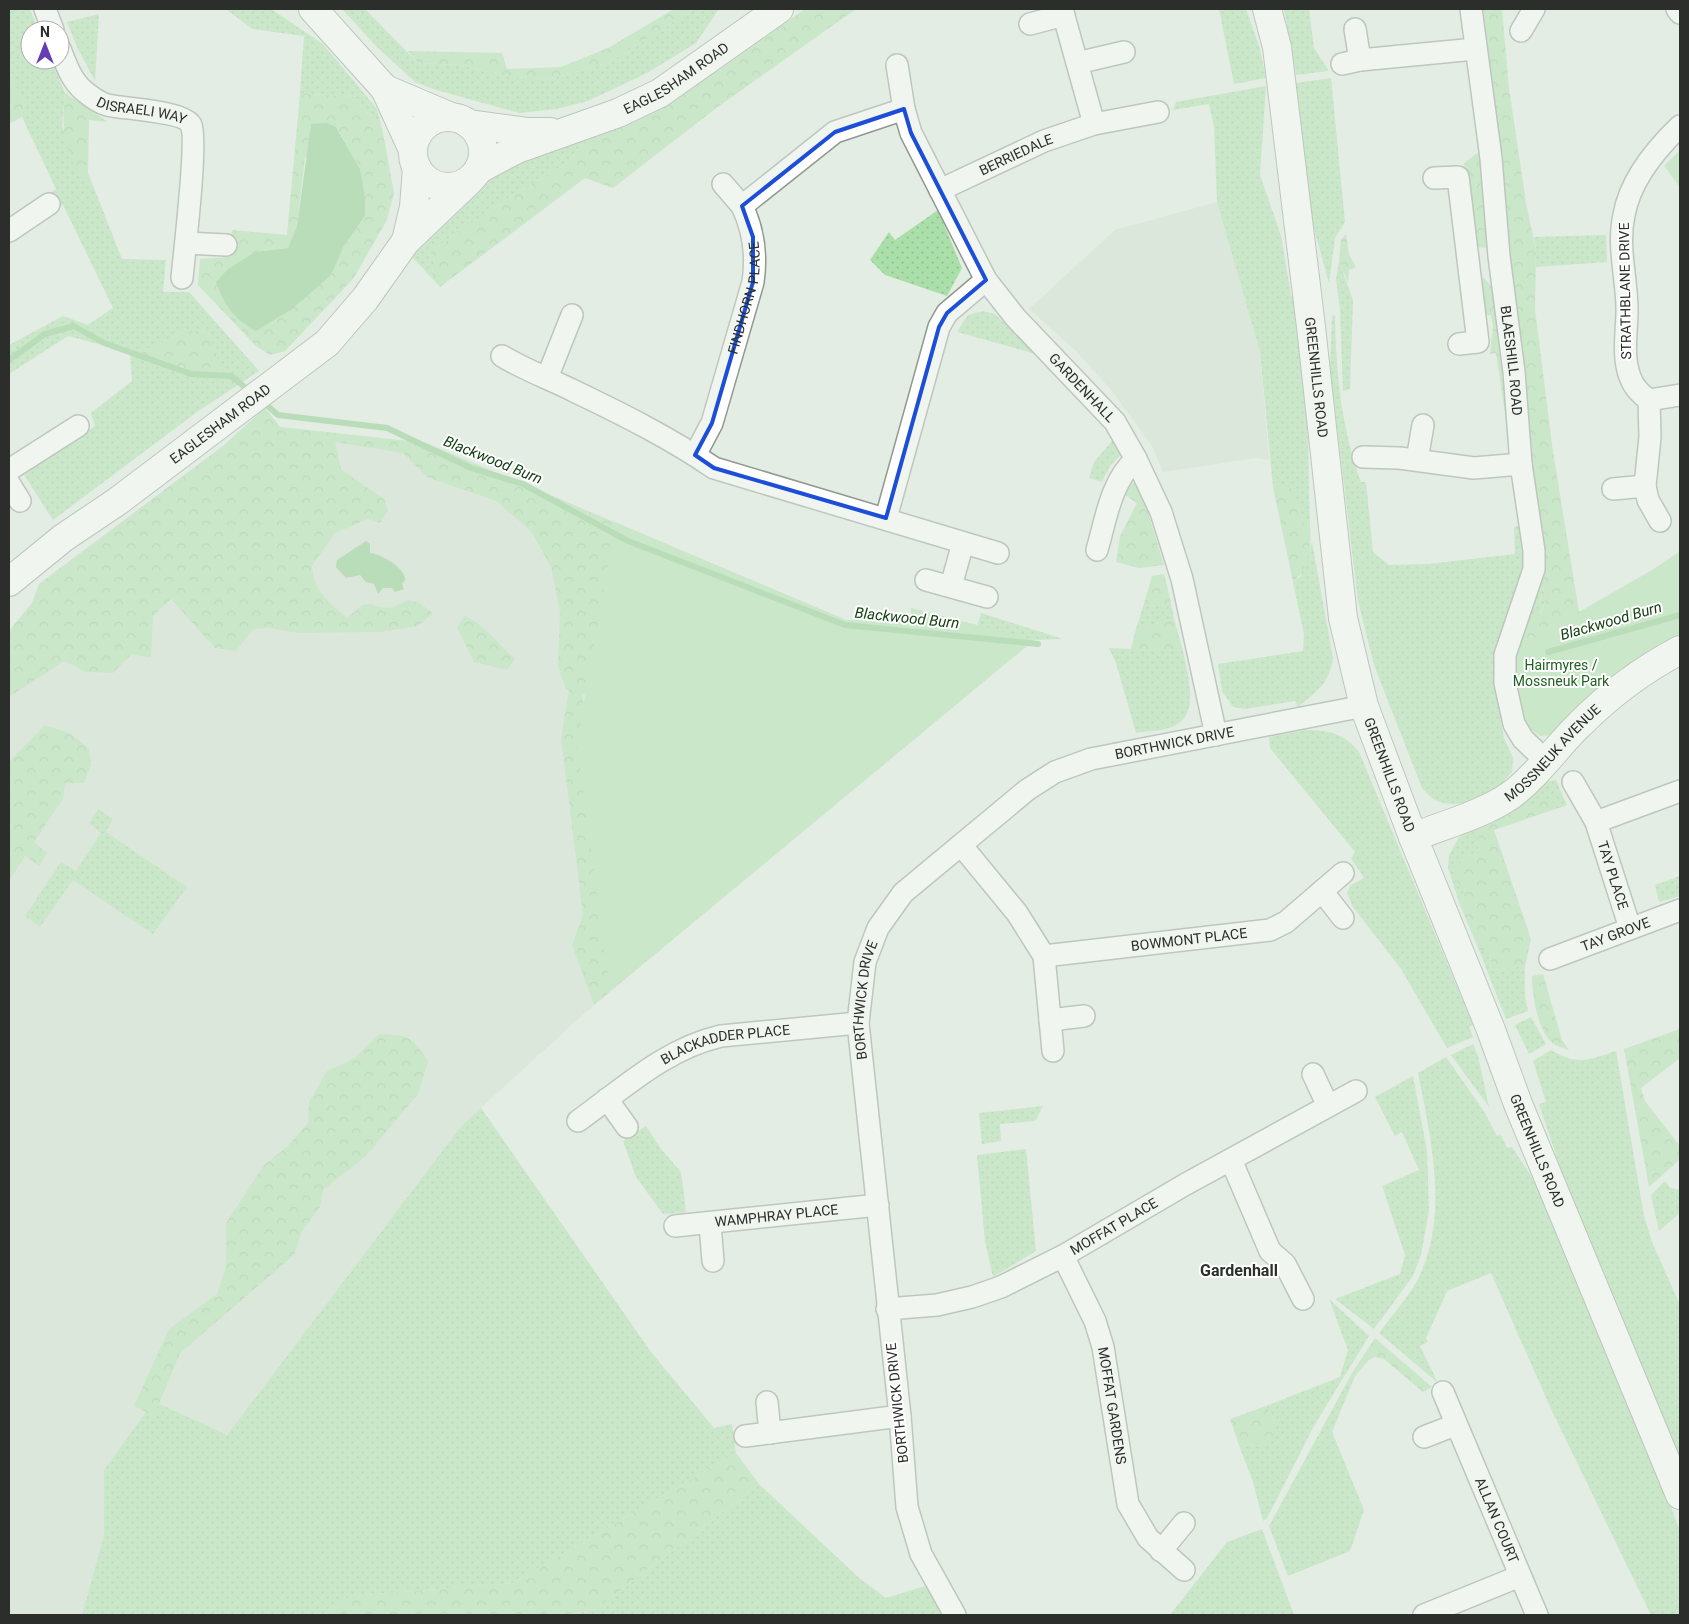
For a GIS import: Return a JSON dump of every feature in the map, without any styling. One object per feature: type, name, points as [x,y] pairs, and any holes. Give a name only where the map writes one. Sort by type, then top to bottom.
[{"type":"street","points":[[313,9],[385,89],[422,176],[440,186],[450,188],[474,175]]},
{"type":"street","name":"EAGLESHAM ROAD","points":[[474,175],[517,149],[618,113],[660,93],[779,9]]},
{"type":"street","name":"GREENHILLS ROAD","points":[[1267,9],[1277,47],[1311,327],[1342,618],[1364,706],[1413,836],[1491,1030],[1518,1104],[1680,1495]]},
{"type":"street","name":"BLAESHILL ROAD","points":[[1471,9],[1491,158],[1498,256],[1514,372],[1521,464],[1534,551],[1534,569],[1505,655],[1505,683],[1514,724],[1522,739],[1545,760]]},
{"type":"street","points":[[1521,31],[1534,9]]},
{"type":"street","points":[[1677,9],[1680,13]]},
{"type":"street","points":[[1030,24],[1063,12],[1094,124]]},
{"type":"street","points":[[1355,29],[1351,62],[1475,50]]},
{"type":"street","points":[[1077,63],[1124,52]]},
{"type":"street","name":"GARDENHALL","points":[[897,65],[904,109],[911,133],[986,280],[1015,317],[1115,422],[1136,459],[1161,512],[1182,579],[1216,735]]},
{"type":"street","name":"DISRAELI WAY","points":[[68,70],[84,91],[105,104],[173,115],[186,119],[191,126],[192,151],[182,278]]},
{"type":"street","points":[[385,89],[460,121],[476,131],[482,145],[483,160],[474,175],[406,242]]},
{"type":"street","points":[[723,184],[742,206],[835,132],[904,109]]},
{"type":"street","name":"BERRIEDALE","points":[[940,190],[1044,141],[1094,124],[1158,112]]},
{"type":"street","points":[[406,242],[414,207],[416,139],[426,126],[440,118],[528,132],[564,132]]},
{"type":"street","name":"STRATHBLANE DRIVE","points":[[1650,400],[1635,388],[1627,368],[1624,335],[1627,309],[1621,239],[1624,214],[1633,189],[1662,144],[1680,126]]},
{"type":"street","points":[[1434,178],[1458,177],[1478,342],[1458,344]]},
{"type":"street","points":[[9,231],[49,204]]},
{"type":"street","name":"FINDHORN PLACE","points":[[695,455],[712,423],[754,282],[756,259],[753,237],[742,206]]},
{"type":"street","name":"EAGLESHAM ROAD","points":[[9,582],[63,538],[118,501],[327,343],[365,299],[406,242]]},
{"type":"street","points":[[186,243],[226,245]]},
{"type":"street","points":[[1469,258],[1498,256]]},
{"type":"street","points":[[886,518],[939,327],[947,313],[986,280]]},
{"type":"street","points":[[547,378],[572,315]]},
{"type":"street","points":[[502,356],[519,366],[614,410],[695,455],[714,468],[998,553]]},
{"type":"street","points":[[1660,521],[1648,500],[1645,486],[1649,446],[1650,400],[1680,395]]},
{"type":"street","points":[[1417,460],[1423,425]]},
{"type":"street","points":[[9,470],[78,426]]},
{"type":"street","points":[[1363,457],[1417,460],[1474,468],[1521,464]]},
{"type":"street","points":[[1097,550],[1119,479],[1126,467],[1136,459]]},
{"type":"street","points":[[1613,489],[1645,486]]},
{"type":"street","points":[[951,586],[962,543]]},
{"type":"street","points":[[926,580],[987,597]]},
{"type":"street","name":"MOSSNEUK AVENUE","points":[[1413,836],[1492,805],[1511,795],[1580,724],[1619,690],[1658,662],[1680,650]]},
{"type":"street","name":"BORTHWICK DRIVE","points":[[956,1615],[921,1554],[910,1516],[858,1023],[865,962],[878,928],[903,893],[1027,790],[1055,772],[1091,760],[1364,706]]},
{"type":"street","name":"TAY PLACE","points":[[1573,782],[1596,822],[1630,928]]},
{"type":"street","name":"TAY PLACE","points":[[1596,822],[1680,791]]},
{"type":"street","points":[[961,845],[1017,913],[1044,956],[1052,1051]]},
{"type":"street","name":"BOWMONT PLACE","points":[[1044,956],[1270,930],[1286,922],[1343,873]]},
{"type":"street","points":[[1322,892],[1342,918]]},
{"type":"street","name":"TAY GROVE","points":[[1550,959],[1680,910]]},
{"type":"street","points":[[1050,1020],[1084,1016]]},
{"type":"street","name":"BLACKADDER PLACE","points":[[578,1121],[654,1064],[678,1050],[699,1041],[721,1036],[858,1023]]},
{"type":"street","points":[[1312,1074],[1328,1106]]},
{"type":"street","name":"MOFFAT PLACE","points":[[887,1308],[937,1305],[972,1297],[1001,1287],[1064,1256],[1356,1091]]},
{"type":"street","points":[[608,1100],[627,1127]]},
{"type":"street","points":[[1231,1160],[1270,1251],[1285,1264],[1303,1299]]},
{"type":"street","name":"WAMPHRAY PLACE","points":[[675,1226],[710,1224],[878,1204]]},
{"type":"street","points":[[710,1224],[713,1261]]},
{"type":"street","name":"MOFFAT GARDENS","points":[[1064,1256],[1095,1322],[1103,1347],[1128,1504],[1138,1523],[1161,1551],[1184,1570]]},
{"type":"street","name":"ALLAN COURT","points":[[1443,1392],[1455,1425],[1537,1615]]},
{"type":"street","points":[[767,1402],[770,1433]]},
{"type":"street","points":[[745,1436],[900,1416]]},
{"type":"street","points":[[1424,1438],[1455,1425]]},
{"type":"street","points":[[1161,1551],[1184,1523]]},
{"type":"street","points":[[1424,1615],[1520,1576]]},
{"type":"highlighted area","points":[[904,109],[911,133],[986,280],[947,313],[939,327],[886,518],[714,468],[695,455],[712,423],[753,282],[753,237],[742,206],[835,132]]},
{"type":"shaded area","points":[[327,123],[336,127],[360,169],[365,198],[365,216],[344,246],[331,275],[292,309],[256,331],[242,322],[231,311],[216,282],[228,269],[255,252],[288,248],[297,226],[311,124]]},
{"type":"shaded area","points":[[1217,202],[1260,352],[1269,460],[1256,458],[1163,472],[1152,446],[1112,391],[1075,350],[1029,309],[1115,230]]},
{"type":"shaded area","points":[[265,408],[280,427],[426,443],[615,522],[610,990],[462,1125],[227,1435],[155,1401],[104,1470],[104,1535],[82,1615],[9,1615],[9,631],[32,603],[39,584],[223,446]]},
{"type":"shaded area","points":[[366,541],[370,544],[370,553],[386,559],[402,571],[405,580],[402,584],[404,589],[395,592],[392,588],[383,588],[378,594],[374,584],[366,582],[360,575],[346,578],[336,567],[337,560]]},
{"type":"green space","points":[[9,9],[30,9],[34,20],[20,20],[20,70],[55,70],[65,93],[62,126],[87,185],[94,188],[122,259],[166,260],[163,292],[189,292],[259,371],[197,412],[53,520],[24,475],[95,426],[91,413],[132,381],[130,353],[191,374],[223,375],[208,332],[186,330],[153,348],[121,350],[68,336],[9,374],[9,345],[63,316],[88,325],[113,308],[63,205],[60,207],[51,193],[56,189],[22,117],[24,103],[9,74]]},
{"type":"green space","points":[[226,9],[271,9],[323,44],[377,109],[383,133],[354,97],[300,93],[304,36],[252,29]]},
{"type":"green space","points":[[342,9],[365,9],[418,63],[460,65],[512,77],[551,79],[610,62],[693,9],[719,9],[696,43],[647,73],[588,101],[557,109],[519,113],[433,89],[415,82],[377,47]]},
{"type":"green space","points":[[674,9],[693,9],[610,62],[551,79],[512,77],[460,65],[418,63],[408,51],[502,53],[507,69],[561,67],[608,48]]},
{"type":"green space","points":[[805,9],[856,9],[719,106],[613,188],[585,178],[440,287],[432,278],[434,249],[510,197],[569,162],[586,138],[629,122],[719,70]]},
{"type":"green space","points":[[1219,9],[1246,9],[1260,49],[1266,78],[1234,84]]},
{"type":"green space","points":[[1284,9],[1309,9],[1314,48],[1329,71],[1296,75]]},
{"type":"green space","points":[[1477,9],[1502,9],[1509,88],[1526,203],[1536,250],[1535,309],[1552,445],[1579,612],[1638,578],[1540,736],[1531,729],[1519,648],[1528,621],[1541,613],[1545,603],[1526,417]]},
{"type":"green space","points":[[99,14],[95,81],[78,49],[70,29],[70,21]]},
{"type":"green space","points":[[9,74],[24,103],[22,117],[9,124]]},
{"type":"green space","points":[[1331,78],[1345,222],[1335,238],[1329,283],[1310,215],[1296,83]]},
{"type":"green space","points":[[1266,86],[1260,175],[1281,236],[1291,295],[1296,300],[1307,405],[1310,527],[1304,524],[1291,487],[1273,487],[1260,352],[1217,202],[1214,127],[1209,104],[1173,110],[1176,102]]},
{"type":"green space","points":[[65,93],[108,122],[89,120],[88,173],[94,188],[87,186],[69,152],[64,131]]},
{"type":"green space","points":[[300,93],[354,97],[383,133],[394,193],[387,220],[353,279],[285,351],[270,355],[256,346],[198,285],[200,259],[227,257],[232,230],[287,235]],"holes":[[[336,126],[360,169],[365,216],[344,246],[331,275],[255,252],[288,248],[297,226],[305,158]]]},
{"type":"green space","points":[[586,138],[569,162],[510,197],[434,249],[432,278],[411,256],[441,223],[500,171],[531,155]]},
{"type":"green space","points":[[1680,150],[1680,187],[1664,166]]},
{"type":"green space","points":[[1485,152],[1493,244],[1487,248],[1477,247],[1472,242],[1464,163],[1476,154]]},
{"type":"green space","points":[[938,210],[962,268],[947,296],[885,275],[870,260],[889,232],[895,240]]},
{"type":"green space","points":[[1346,234],[1349,254],[1356,267],[1349,270],[1348,283],[1339,261],[1341,240]]},
{"type":"green space","points":[[1606,235],[1607,262],[1536,267],[1534,237]]},
{"type":"green space","points":[[1339,261],[1353,301],[1350,389],[1343,391],[1340,310],[1336,279]]},
{"type":"green space","points":[[1483,277],[1491,286],[1502,308],[1510,448],[1496,353],[1490,354],[1493,326],[1491,315],[1482,316],[1477,279]]},
{"type":"green space","points":[[983,311],[995,314],[1036,354],[957,332],[968,315]]},
{"type":"green space","points":[[1335,315],[1338,379],[1344,420],[1361,482],[1366,482],[1373,552],[1389,565],[1428,564],[1515,554],[1514,527],[1525,525],[1528,562],[1504,706],[1499,710],[1504,738],[1513,758],[1512,772],[1494,793],[1474,802],[1443,803],[1433,799],[1422,788],[1374,665],[1358,601],[1330,367],[1332,316]]},
{"type":"green space","points":[[186,330],[208,332],[224,375],[191,374],[121,350],[153,348]]},
{"type":"green space","points":[[265,408],[280,427],[426,443],[846,620],[911,623],[911,608],[1034,640],[594,1005],[572,945],[583,915],[561,738],[569,690],[566,689],[558,666],[560,612],[551,567],[531,531],[496,501],[427,477],[403,453],[335,442],[341,469],[384,499],[388,510],[380,523],[368,519],[335,533],[312,566],[316,583],[324,596],[347,618],[362,605],[371,604],[392,608],[408,600],[419,603],[433,613],[418,626],[380,632],[298,633],[268,628],[253,629],[236,651],[215,648],[171,599],[153,616],[151,658],[132,654],[113,673],[86,672],[64,661],[9,697],[9,631],[32,603],[39,584],[223,446]],"holes":[[[602,684],[589,733],[582,695]]]},
{"type":"green space","points":[[1112,441],[1122,453],[1110,466],[1102,482],[1089,478],[1094,462]]},
{"type":"green space","points":[[1129,483],[1134,483],[1144,499],[1164,565],[1139,568],[1116,562],[1120,536],[1137,503],[1125,495],[1124,488]]},
{"type":"green space","points":[[1273,487],[1291,487],[1304,524],[1310,527],[1308,557],[1302,571],[1293,582]]},
{"type":"green space","points":[[615,522],[846,620],[911,623],[911,608],[1034,640],[610,990],[577,744]]},
{"type":"green space","points":[[1312,542],[1333,658],[1329,674],[1321,686],[1298,707],[1295,701],[1245,709],[1233,707],[1222,691],[1218,664],[1303,651],[1304,634],[1293,582],[1300,577]]},
{"type":"green space","name":"Hairmyres / Mossneuk Park","points":[[1680,551],[1680,639],[1554,735],[1540,736],[1525,724],[1520,717],[1515,698],[1515,672],[1519,648],[1657,567]]},
{"type":"green space","points":[[1541,562],[1545,603],[1513,669],[1509,669]]},
{"type":"green space","points":[[1164,574],[1171,603],[1143,607],[1152,576]]},
{"type":"green space","points":[[1171,603],[1174,619],[1136,629],[1143,607]]},
{"type":"green space","points":[[981,613],[1063,639],[1034,640],[977,626]]},
{"type":"green space","points":[[465,616],[485,629],[515,659],[507,670],[474,662],[457,627]]},
{"type":"green space","points":[[1174,619],[1183,651],[1131,649],[1136,629]]},
{"type":"green space","points":[[1109,648],[1183,651],[1189,681],[1190,703],[1182,720],[1170,728],[1136,733],[1116,663]]},
{"type":"green space","points":[[45,725],[71,734],[89,749],[91,765],[84,783],[65,783],[63,799],[34,842],[47,853],[39,866],[25,856],[9,881],[9,762]]},
{"type":"green space","points":[[1306,730],[1336,734],[1348,741],[1359,752],[1473,1025],[1469,1027],[1473,1037],[1447,1048],[1401,969],[1353,907],[1347,893],[1350,886],[1364,878],[1351,858],[1355,852],[1270,748],[1269,737]]},
{"type":"green space","points":[[1556,780],[1567,805],[1556,809],[1551,800],[1531,805],[1477,833],[1479,850],[1461,861],[1465,888],[1460,905],[1448,868],[1449,855],[1459,837],[1536,784],[1540,789],[1545,782]]},
{"type":"green space","points":[[1551,799],[1556,809],[1494,830],[1531,939],[1525,966],[1491,970],[1490,950],[1479,950],[1460,905],[1465,888],[1455,881],[1454,869],[1461,861],[1479,850],[1477,833],[1491,821],[1511,811]]},
{"type":"green space","points":[[98,809],[113,819],[106,832],[187,887],[153,934],[73,880],[40,927],[25,916],[61,862],[76,871],[101,833],[89,823]]},
{"type":"green space","points":[[1680,876],[1680,896],[1659,902],[1655,885]]},
{"type":"green space","points":[[1479,950],[1490,950],[1491,970],[1525,966],[1525,995],[1528,1011],[1506,1019]]},
{"type":"green space","points":[[1543,974],[1562,1040],[1569,1050],[1556,1045],[1548,1039],[1540,1023],[1533,993],[1532,976]]},
{"type":"green space","points":[[1531,1017],[1546,1044],[1529,1054],[1515,1025]]},
{"type":"green space","points":[[1680,1029],[1680,1058],[1641,1088],[1645,1101],[1680,1146],[1680,1159],[1649,1187],[1624,1049]]},
{"type":"green space","points":[[379,1034],[408,1038],[413,1041],[428,1061],[418,1094],[366,1156],[323,1190],[320,1207],[302,1231],[294,1255],[180,1353],[154,1416],[134,1406],[169,1329],[217,1294],[226,1267],[226,1223],[264,1165],[288,1146],[308,1123],[309,1102],[327,1071],[355,1058]]},
{"type":"green space","points":[[1473,1044],[1478,1056],[1489,1107],[1451,1055]]},
{"type":"green space","points":[[1551,1050],[1576,1060],[1590,1059],[1616,1051],[1644,1216],[1652,1242],[1680,1305],[1680,1461],[1575,1212],[1539,1104],[1546,1102],[1533,1061]]},
{"type":"green space","points":[[1446,1057],[1485,1113],[1497,1136],[1501,1135],[1507,1148],[1512,1147],[1546,1199],[1649,1449],[1680,1531],[1680,1615],[1651,1615],[1552,1411],[1491,1273],[1447,1291],[1426,1338],[1428,1342],[1420,1346],[1438,1383],[1379,1333],[1415,1284],[1428,1253],[1433,1228],[1435,1176],[1428,1123],[1418,1073]]},
{"type":"green space","points":[[1413,1076],[1427,1151],[1429,1210],[1421,1255],[1413,1276],[1374,1329],[1335,1299],[1400,1274],[1405,1255],[1382,1186],[1419,1170],[1402,1132],[1395,1136],[1375,1097]]},
{"type":"green space","points":[[1043,1106],[1035,1121],[1000,1124],[1001,1141],[982,1144],[979,1113]]},
{"type":"green space","points":[[481,1108],[651,1352],[714,1428],[732,1424],[736,1453],[513,1583],[351,1596],[322,1615],[82,1615],[104,1535],[104,1470],[154,1401],[227,1435],[462,1125]]},
{"type":"green space","points":[[646,1126],[661,1149],[681,1172],[686,1212],[663,1214],[636,1177],[623,1141]]},
{"type":"green space","points":[[1026,1149],[1036,1251],[993,1277],[985,1241],[977,1155]]},
{"type":"green space","points":[[1665,1181],[1670,1188],[1680,1190],[1680,1213],[1659,1231],[1651,1195]]},
{"type":"green space","points":[[1329,1299],[1369,1336],[1315,1424],[1267,1518],[1263,1521],[1253,1482],[1240,1448],[1254,1443],[1275,1421],[1266,1406],[1340,1377],[1348,1350]]},
{"type":"green space","points":[[1375,1338],[1432,1387],[1423,1392],[1384,1359],[1375,1357],[1369,1360],[1355,1376],[1352,1373]]},
{"type":"green space","points":[[1352,1373],[1355,1376],[1332,1432],[1364,1510],[1350,1551],[1288,1576],[1269,1526]]},
{"type":"green space","points":[[1266,1406],[1275,1421],[1273,1435],[1267,1445],[1254,1443],[1240,1448],[1230,1419]]},
{"type":"green space","points":[[736,1453],[759,1484],[595,1610],[564,1615],[322,1615],[351,1596],[513,1583]]},
{"type":"green space","points":[[759,1484],[858,1577],[886,1598],[925,1586],[942,1615],[564,1615],[595,1610]]},
{"type":"green space","points":[[1262,1529],[1294,1615],[1170,1615],[1227,1542]]},
{"type":"waterway","name":"Blackwood Burn","points":[[9,360],[45,334],[74,326],[104,343],[191,374],[231,376],[251,392]]},
{"type":"waterway","name":"Blackwood Burn","points":[[262,401],[278,415],[387,428],[471,468],[523,484],[628,541],[845,625],[1038,644]]},
{"type":"waterway","name":"Blackwood Burn","points":[[1548,652],[1680,615]]},
{"type":"district","name":"Gardenhall","points":[[1239,1270]]}]
